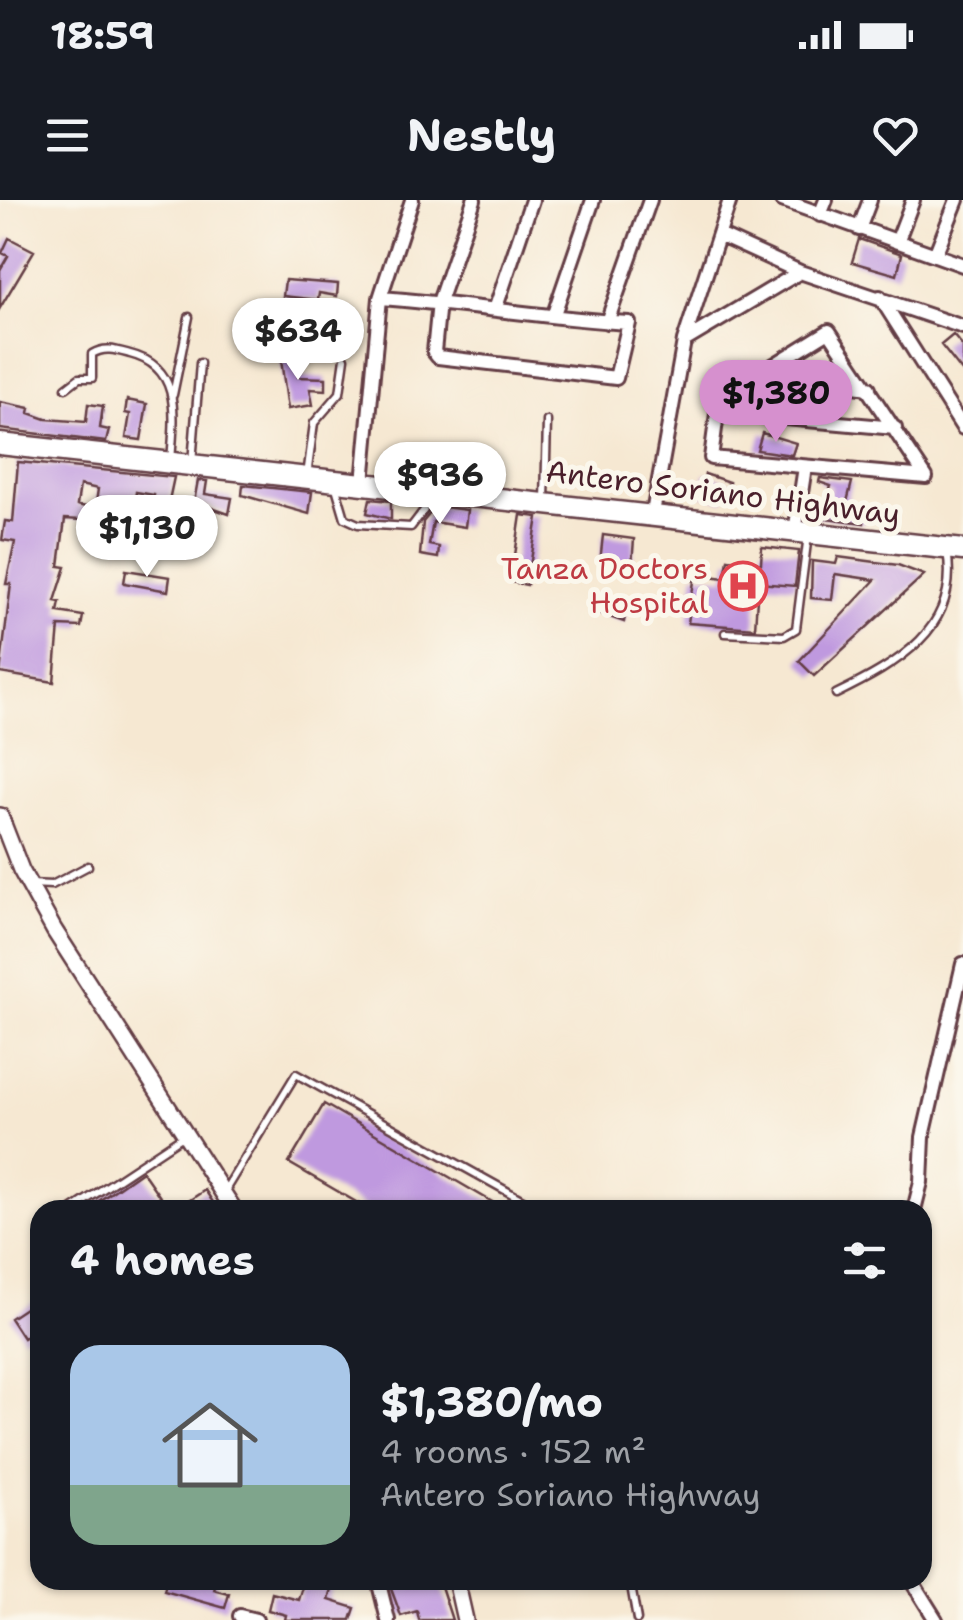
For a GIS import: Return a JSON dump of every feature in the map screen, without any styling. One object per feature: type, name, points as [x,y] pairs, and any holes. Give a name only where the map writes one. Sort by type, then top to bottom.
[{"type":"main road","name":"Antero Soriano Highway","points":[[1,444],[955,549]]},
{"type":"street","points":[[363,483],[380,298],[412,200]]},
{"type":"street","points":[[380,298],[439,302],[496,307],[629,323],[616,378],[438,357],[434,352],[439,302],[474,200]]},
{"type":"street","points":[[496,307],[532,200]]},
{"type":"street","points":[[554,314],[593,200]]},
{"type":"street","points":[[607,322],[650,200]]},
{"type":"street","points":[[653,513],[684,341],[730,200]]},
{"type":"street","points":[[782,200],[963,265]]},
{"type":"street","points":[[820,215],[826,200]]},
{"type":"street","points":[[859,229],[870,200]]},
{"type":"street","points":[[897,242],[913,200]]},
{"type":"street","points":[[935,255],[957,200]]},
{"type":"street","points":[[719,235],[800,272],[963,327]]},
{"type":"street","points":[[684,341],[800,272]]},
{"type":"street","points":[[880,297],[963,428]]},
{"type":"street","points":[[830,331],[869,388],[926,478],[711,458],[718,399],[830,331]]},
{"type":"street","points":[[758,374],[869,388]]},
{"type":"street","points":[[717,412],[895,428]]},
{"type":"street","points":[[0,462],[1,444]]},
{"type":"street","points":[[802,533],[805,467]]},
{"type":"street","points":[[0,816],[28,884],[227,1200]]},
{"type":"street","points":[[916,1200],[923,1137],[963,964]]},
{"type":"street","points":[[380,1590],[388,1620]]},
{"type":"street","points":[[458,1590],[465,1620]]},
{"type":"street","points":[[917,1590],[936,1620]]},
{"type":"street","points":[[240,1616],[256,1620]]},
{"type":"lane","points":[[173,396],[181,375],[190,317]]},
{"type":"lane","points":[[66,388],[80,378],[92,378],[92,354],[105,348],[137,355],[157,367],[173,396],[181,464]]},
{"type":"lane","points":[[306,477],[314,422],[340,393],[345,358]]},
{"type":"lane","points":[[181,464],[200,363]]},
{"type":"lane","points":[[544,503],[547,421]]},
{"type":"lane","points":[[334,480],[345,518],[389,528],[405,529],[417,524],[437,491]]},
{"type":"lane","points":[[725,633],[784,636],[796,629],[802,533]]},
{"type":"lane","points":[[836,694],[910,652],[930,628],[951,589],[955,549]]},
{"type":"lane","points":[[28,884],[52,886],[88,866]]},
{"type":"lane","points":[[223,1194],[296,1074],[523,1200]]},
{"type":"lane","points":[[85,1200],[184,1135]]},
{"type":"lane","points":[[632,1590],[637,1620]]},
{"type":"building","points":[[9,238],[34,251],[0,308],[0,270],[8,256],[2,253]]},
{"type":"building","points":[[859,239],[902,254],[897,275],[852,262]]},
{"type":"building","points":[[285,280],[338,284],[337,296],[319,293],[318,300],[283,296]]},
{"type":"building","points":[[953,335],[963,347],[963,373],[941,345]]},
{"type":"building","points":[[295,352],[298,377],[326,378],[326,390],[310,389],[313,405],[288,409],[280,353]]},
{"type":"building","points":[[127,400],[147,404],[141,440],[126,438],[130,414],[125,413]]},
{"type":"building","points":[[0,402],[30,408],[29,413],[46,419],[86,422],[88,404],[103,406],[100,428],[109,430],[106,442],[0,429]]},
{"type":"building","points":[[762,433],[796,443],[792,455],[757,450]]},
{"type":"building","points":[[18,462],[174,477],[164,524],[150,521],[154,495],[136,492],[131,523],[65,519],[59,566],[66,567],[55,601],[60,602],[58,612],[83,616],[81,627],[59,626],[54,682],[0,673],[11,584],[6,584],[15,542],[2,540],[5,521],[13,522]],"holes":[[[80,485],[98,489],[95,509],[77,505]]]},
{"type":"building","points":[[705,474],[729,482],[724,501],[699,494]]},
{"type":"building","points":[[820,478],[852,482],[846,506],[865,508],[864,523],[811,516],[813,501],[826,503],[831,486],[819,482]]},
{"type":"building","points":[[198,480],[207,481],[205,494],[232,498],[229,514],[194,502]]},
{"type":"building","points":[[243,485],[312,492],[309,514],[242,495]]},
{"type":"building","points":[[370,499],[391,501],[391,519],[367,513]]},
{"type":"building","points":[[436,506],[467,510],[465,527],[433,522],[429,545],[439,547],[438,558],[420,555],[423,522]]},
{"type":"building","points":[[521,515],[538,517],[527,585],[511,582]]},
{"type":"building","points":[[603,535],[634,539],[632,565],[600,562]]},
{"type":"building","points":[[762,547],[799,551],[795,586],[758,583],[755,628],[688,623],[695,574],[725,578],[728,559],[761,564]]},
{"type":"building","points":[[838,557],[898,565],[924,575],[814,676],[799,661],[875,580],[835,574],[832,600],[811,598],[812,561],[836,564]]},
{"type":"building","points":[[126,570],[170,577],[168,591],[124,583]]},
{"type":"building","points":[[595,594],[627,604],[624,622],[592,611]]},
{"type":"building","points":[[324,1104],[489,1200],[353,1200],[289,1163]]},
{"type":"building","points":[[142,1171],[162,1200],[100,1200]]},
{"type":"building","points":[[205,1190],[212,1200],[190,1200]]},
{"type":"building","points":[[30,1305],[30,1333],[23,1338],[10,1318]]},
{"type":"building","points":[[214,1590],[229,1594],[225,1608],[164,1591]]},
{"type":"building","points":[[302,1590],[332,1590],[329,1600],[355,1608],[351,1620],[285,1620],[286,1615],[268,1610],[272,1593],[299,1600]]},
{"type":"building","points":[[391,1590],[442,1590],[452,1620],[419,1620],[417,1611],[401,1616]]},
{"type":"place","name":"Tanza Doctors Hospital","points":[[743,586]]}]
